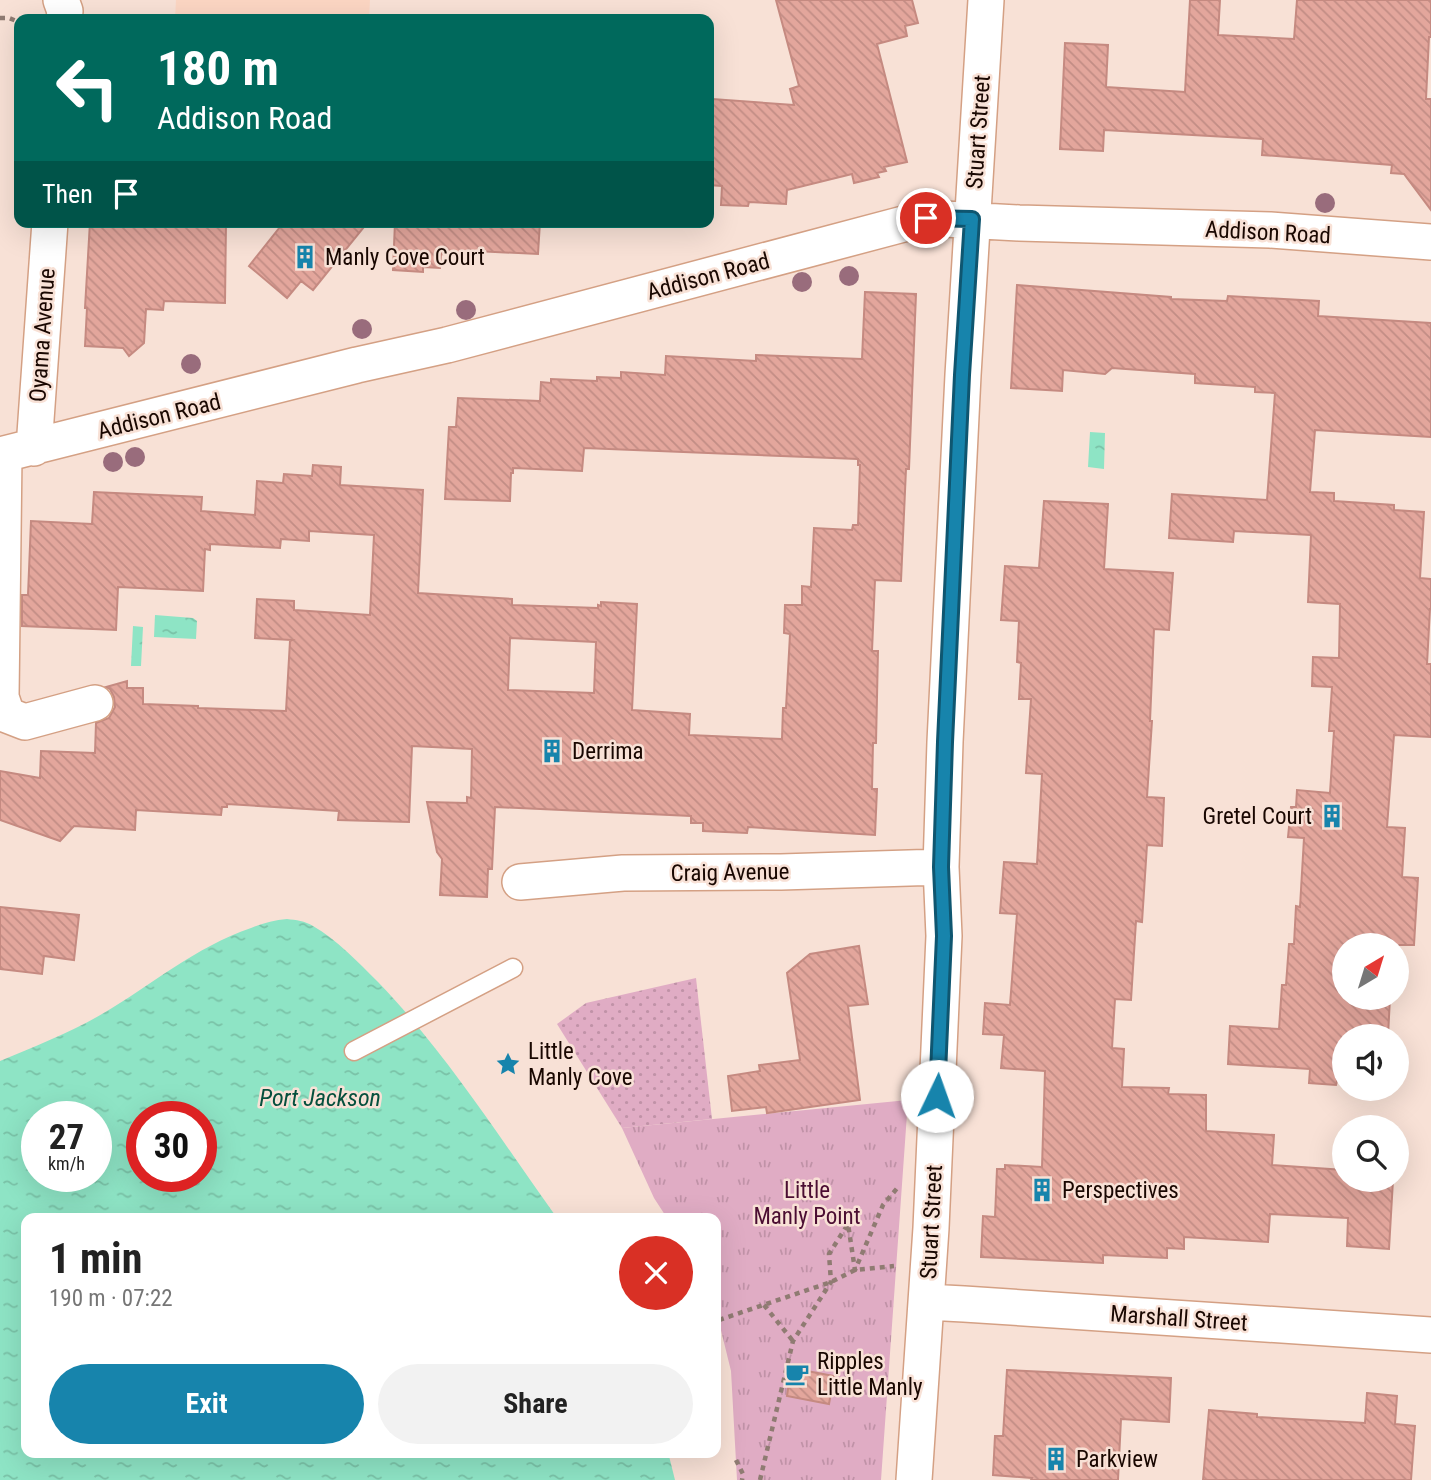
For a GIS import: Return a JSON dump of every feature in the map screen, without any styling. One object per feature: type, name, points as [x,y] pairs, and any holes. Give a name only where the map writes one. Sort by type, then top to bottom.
[{"type":"street","name":"Stuart Street","points":[[914,1480],[931,1228],[944,936],[941,867],[945,742],[962,388],[986,0]]},
{"type":"street","name":"Addison Road","points":[[13,452],[357,365],[447,345],[926,218],[1270,230],[1431,242]]},
{"type":"street","name":"Oyama Avenue","points":[[49,228],[13,452],[1,696],[7,715],[25,722],[95,703]]},
{"type":"street","name":"Craig Avenue","points":[[520,883],[623,873],[941,867]]},
{"type":"street","name":"Marshall Street","points":[[926,1302],[1431,1335]]},
{"type":"lane","points":[[354,1051],[513,968]]},
{"type":"path","points":[[855,1270],[883,1205],[905,1179]]},
{"type":"path","points":[[760,1480],[793,1341],[831,1282],[829,1254],[848,1224],[855,1270]]},
{"type":"path","points":[[721,1319],[831,1282],[855,1270],[901,1265]]},
{"type":"path","points":[[764,1305],[793,1341]]},
{"type":"path","points":[[736,1460],[743,1474],[742,1480]]},
{"type":"shaded area","points":[[176,0],[370,0],[369,14],[175,14]]},
{"type":"green space","points":[[696,978],[712,1119],[622,1128],[557,1024],[586,1003]]},
{"type":"green space","name":"Little Manly Point","points":[[908,1100],[881,1480],[737,1480],[731,1371],[721,1330],[721,1213],[664,1213],[654,1198],[622,1128]]},
{"type":"water","points":[[1090,432],[1105,433],[1104,469],[1088,467]]},
{"type":"water","points":[[155,615],[193,618],[197,621],[196,639],[154,637]]},
{"type":"water","points":[[133,626],[143,627],[141,666],[131,666]]},
{"type":"water","name":"Port Jackson","points":[[287,919],[304,922],[347,952],[403,1009],[450,1067],[553,1213],[21,1213],[21,1458],[670,1458],[675,1480],[0,1480],[0,1061],[90,1021],[211,945],[255,926]]},
{"type":"building","points":[[776,0],[912,0],[918,23],[905,26],[907,36],[877,44],[907,162],[884,167],[886,171],[877,173],[879,177],[854,183],[852,174],[787,190],[786,204],[749,202],[748,206],[721,205],[722,186],[714,185],[714,99],[794,105],[790,89],[799,86]]},
{"type":"building","points":[[1190,0],[1220,0],[1218,35],[1294,39],[1297,0],[1431,0],[1426,99],[1431,99],[1431,210],[1404,174],[1391,173],[1392,165],[1262,155],[1263,139],[1104,130],[1103,151],[1060,149],[1065,43],[1108,45],[1106,87],[1185,92]]},
{"type":"building","points":[[90,228],[226,228],[225,303],[164,301],[163,310],[146,309],[144,343],[129,356],[123,348],[85,346]]},
{"type":"building","name":"Manly Cove Court","points":[[279,228],[363,228],[313,290],[301,281],[287,298],[249,266]]},
{"type":"building","points":[[395,228],[540,228],[538,254],[475,251],[475,255],[441,254],[440,268],[423,267],[423,272],[393,270]]},
{"type":"building","points":[[1017,285],[1171,299],[1227,301],[1228,296],[1319,301],[1318,316],[1431,323],[1431,437],[1315,430],[1310,492],[1334,493],[1334,501],[1394,505],[1394,510],[1424,512],[1420,578],[1431,579],[1427,664],[1431,664],[1431,737],[1394,735],[1387,827],[1405,828],[1402,877],[1418,878],[1414,945],[1409,945],[1409,933],[1332,933],[1332,1010],[1389,1010],[1389,1024],[1332,1024],[1332,1085],[1309,1083],[1310,1069],[1228,1064],[1230,1026],[1279,1029],[1282,985],[1286,985],[1289,944],[1294,944],[1296,906],[1300,907],[1304,838],[1288,837],[1291,807],[1296,807],[1297,790],[1330,793],[1334,731],[1329,731],[1332,687],[1312,686],[1313,657],[1339,658],[1340,604],[1308,602],[1311,535],[1234,531],[1233,542],[1169,538],[1172,494],[1267,500],[1275,393],[1255,392],[1255,387],[1195,383],[1195,374],[1112,368],[1105,374],[1063,370],[1062,391],[1011,388]]},
{"type":"building","points":[[865,292],[916,294],[909,469],[906,469],[901,581],[875,580],[872,651],[878,651],[872,789],[877,789],[875,835],[748,827],[747,833],[703,831],[703,823],[691,823],[691,816],[495,807],[492,869],[488,869],[487,897],[440,895],[442,859],[437,852],[427,802],[467,803],[467,797],[471,798],[472,749],[412,746],[409,822],[338,820],[339,811],[227,804],[227,807],[222,807],[221,815],[136,810],[135,830],[74,826],[60,841],[0,820],[0,771],[40,778],[41,751],[95,753],[96,723],[109,718],[115,707],[114,697],[106,687],[127,681],[127,688],[143,688],[143,704],[286,711],[292,640],[255,638],[257,599],[294,601],[294,610],[370,615],[374,535],[309,531],[309,541],[281,539],[280,548],[210,544],[210,550],[205,549],[203,591],[118,587],[116,630],[22,626],[22,595],[28,595],[31,521],[92,524],[94,492],[202,497],[201,511],[255,515],[257,481],[283,483],[284,474],[312,476],[313,465],[341,467],[340,485],[423,490],[418,593],[512,599],[512,605],[598,608],[601,602],[637,604],[632,710],[690,714],[689,735],[782,739],[790,634],[784,633],[785,605],[802,605],[802,586],[811,587],[814,528],[852,530],[853,525],[858,525],[858,459],[584,448],[582,471],[513,468],[510,501],[445,499],[449,427],[456,427],[458,398],[540,401],[541,382],[551,383],[551,379],[597,381],[597,377],[621,378],[621,372],[665,375],[666,356],[756,361],[756,355],[862,359]],"holes":[[[510,638],[596,642],[594,693],[508,690]]]},
{"type":"building","points":[[1044,501],[1108,504],[1104,569],[1173,573],[1169,630],[1154,629],[1150,721],[1147,797],[1164,798],[1162,846],[1147,845],[1142,922],[1136,921],[1131,1000],[1115,999],[1112,1048],[1124,1049],[1122,1087],[1169,1088],[1168,1094],[1206,1095],[1206,1131],[1274,1135],[1272,1165],[1332,1169],[1332,1192],[1392,1192],[1389,1249],[1347,1246],[1348,1218],[1270,1214],[1268,1242],[1184,1237],[1184,1249],[1167,1248],[1167,1258],[1103,1255],[1103,1263],[981,1257],[983,1216],[995,1217],[997,1169],[1005,1169],[1005,1165],[1042,1167],[1045,1071],[1001,1068],[1004,1035],[983,1034],[985,1003],[1010,1005],[1017,914],[1000,913],[1004,862],[1037,864],[1042,774],[1026,773],[1031,699],[1019,699],[1019,621],[1001,620],[1005,566],[1039,568]]},
{"type":"building","points":[[0,907],[79,915],[74,960],[44,956],[42,974],[0,969]]},
{"type":"building","points":[[859,946],[868,1004],[848,1006],[860,1100],[767,1113],[766,1107],[732,1111],[728,1076],[760,1071],[759,1065],[800,1060],[787,973],[810,954]]},
{"type":"building","points":[[791,1368],[834,1376],[829,1404],[787,1396]]},
{"type":"building","points":[[1007,1370],[1171,1378],[1169,1422],[1121,1419],[1118,1480],[1031,1480],[1032,1478],[993,1475],[995,1436],[1003,1436]]},
{"type":"building","points":[[1367,1393],[1397,1396],[1395,1424],[1415,1426],[1411,1480],[1203,1480],[1209,1410],[1257,1414],[1257,1417],[1365,1423]]},
{"type":"place","name":"Manly Cove Court","points":[[305,257]]},
{"type":"place","name":"Derrima","points":[[552,751]]},
{"type":"place","name":"Gretel Court","points":[[1332,816]]},
{"type":"place","name":"Little Manly Cove","points":[[508,1064]]},
{"type":"place","name":"Perspectives","points":[[1042,1190]]},
{"type":"place","name":"Ripples Little Manly","points":[[797,1374]]},
{"type":"place","name":"Parkview","points":[[1056,1459]]},
{"type":"route","points":[[926,218],[972,219],[945,742],[941,867],[944,936],[937,1096]]}]
